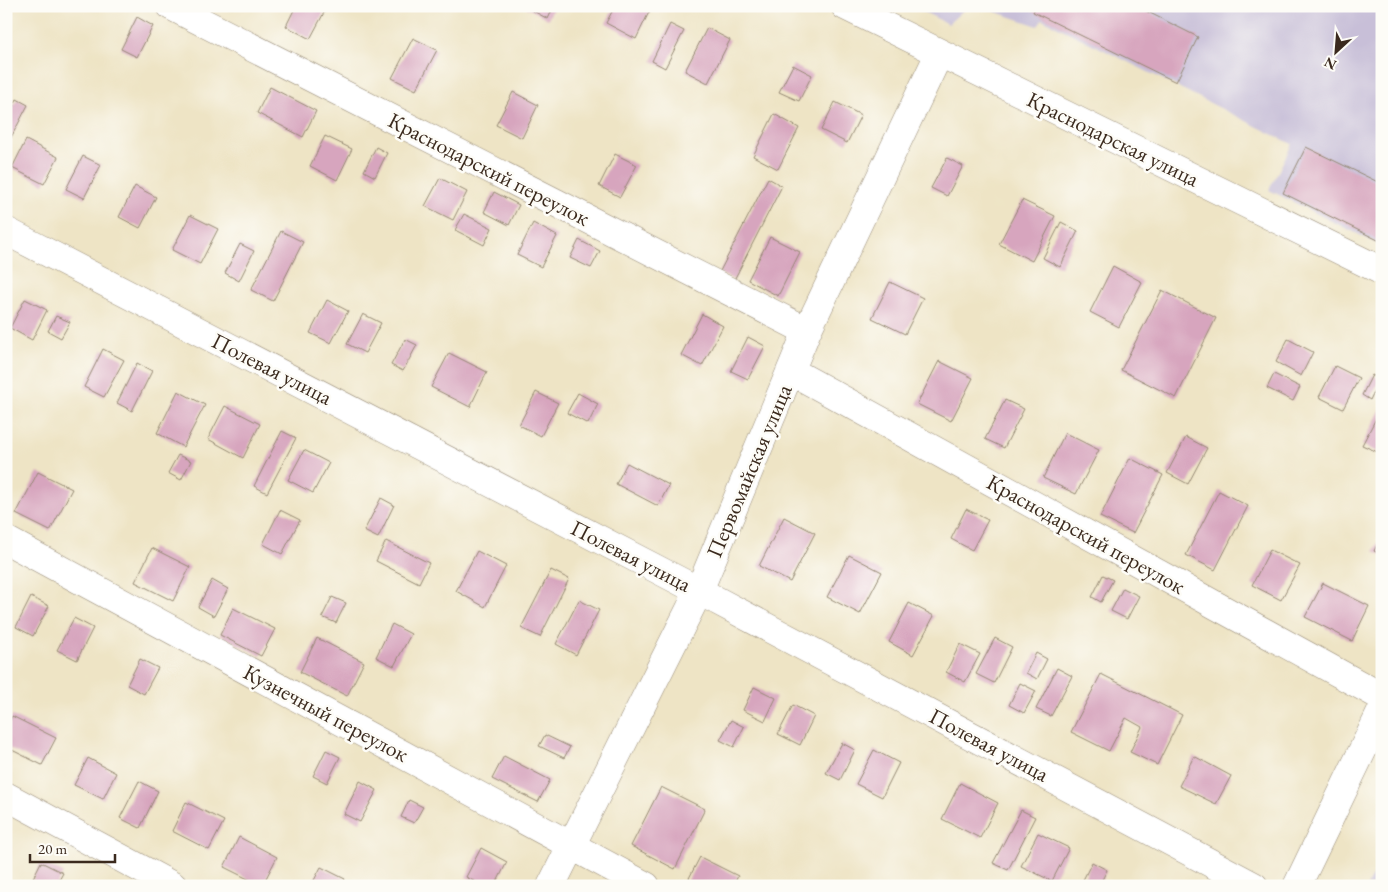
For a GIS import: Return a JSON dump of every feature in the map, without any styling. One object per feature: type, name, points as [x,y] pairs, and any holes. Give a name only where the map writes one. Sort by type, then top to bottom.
[{"type":"street","name":"Краснодарский переулок","points":[[171,6],[807,331]]},
{"type":"street","name":"Краснодарская улица","points":[[845,6],[1382,271]]},
{"type":"street","name":"Первомайская улица","points":[[552,886],[699,591],[807,331],[939,54]]},
{"type":"street","name":"Полевая улица","points":[[6,231],[699,591],[1254,886]]},
{"type":"street","name":"Краснодарский переулок","points":[[791,371],[1382,697]]},
{"type":"street","name":"Кузнечный переулок","points":[[6,540],[646,886]]},
{"type":"street","points":[[1297,886],[1382,710]]},
{"type":"street","points":[[6,796],[173,886]]},
{"type":"shaded area","points":[[912,6],[968,6],[948,24]]},
{"type":"shaded area","points":[[978,6],[1382,6],[1382,246],[1269,190],[1292,144],[1042,19],[1038,26]]},
{"type":"shaded area","points":[[1382,857],[1382,886],[1367,886]]},
{"type":"building","points":[[296,6],[327,7],[310,39],[286,26]]},
{"type":"building","points":[[524,6],[554,6],[548,19]]},
{"type":"building","points":[[615,6],[651,8],[636,39],[606,23]]},
{"type":"building","points":[[1036,6],[1136,6],[1198,37],[1176,82],[1033,12]]},
{"type":"building","points":[[137,17],[153,26],[137,57],[121,49]]},
{"type":"building","points":[[670,24],[684,31],[665,68],[652,61]]},
{"type":"building","points":[[707,28],[730,40],[708,83],[685,71]]},
{"type":"building","points":[[413,38],[437,50],[416,90],[392,78]]},
{"type":"building","points":[[793,65],[812,75],[799,101],[779,92]]},
{"type":"building","points":[[270,87],[316,111],[303,137],[257,113]]},
{"type":"building","points":[[513,92],[538,105],[522,138],[496,125]]},
{"type":"building","points":[[17,99],[28,105],[6,147],[6,120]]},
{"type":"building","points":[[835,102],[861,115],[847,143],[821,130]]},
{"type":"building","points":[[774,114],[799,128],[778,169],[753,156]]},
{"type":"building","points":[[325,136],[352,149],[337,180],[310,166]]},
{"type":"building","points":[[26,140],[58,157],[44,184],[12,168]]},
{"type":"building","points":[[376,147],[387,153],[375,177],[364,171]]},
{"type":"building","points":[[1306,147],[1382,184],[1382,242],[1283,193]]},
{"type":"building","points":[[615,154],[637,165],[620,197],[599,186]]},
{"type":"building","points":[[83,156],[101,165],[84,198],[66,189]]},
{"type":"building","points":[[947,158],[963,166],[947,196],[931,188]]},
{"type":"building","points":[[440,178],[467,192],[453,220],[425,206]]},
{"type":"building","points":[[768,178],[782,186],[734,280],[719,273]]},
{"type":"building","points":[[135,186],[156,197],[140,228],[119,217]]},
{"type":"building","points":[[494,192],[519,205],[509,225],[484,212]]},
{"type":"building","points":[[1022,200],[1055,216],[1032,261],[999,244]]},
{"type":"building","points":[[464,214],[492,228],[484,245],[455,230]]},
{"type":"building","points":[[190,215],[218,229],[200,264],[172,250]]},
{"type":"building","points":[[1061,222],[1078,231],[1060,267],[1043,258]]},
{"type":"building","points":[[533,223],[557,236],[541,267],[517,255]]},
{"type":"building","points":[[281,231],[303,242],[273,301],[251,290]]},
{"type":"building","points":[[770,237],[800,252],[778,296],[748,280]]},
{"type":"building","points":[[579,240],[600,251],[591,268],[570,258]]},
{"type":"building","points":[[240,244],[254,251],[239,281],[225,273]]},
{"type":"building","points":[[1113,266],[1142,282],[1119,327],[1090,312]]},
{"type":"building","points":[[890,282],[923,298],[905,334],[872,318]]},
{"type":"building","points":[[1162,290],[1216,318],[1176,398],[1121,370]]},
{"type":"building","points":[[25,299],[47,310],[32,340],[10,328]]},
{"type":"building","points":[[327,300],[348,311],[331,343],[310,333]]},
{"type":"building","points":[[363,314],[381,323],[365,353],[347,344]]},
{"type":"building","points":[[702,314],[723,326],[702,366],[681,355]]},
{"type":"building","points":[[56,316],[70,322],[61,338],[48,331]]},
{"type":"building","points":[[748,337],[765,346],[748,379],[731,371]]},
{"type":"building","points":[[405,339],[417,345],[403,371],[391,365]]},
{"type":"building","points":[[1288,339],[1313,352],[1301,376],[1276,362]]},
{"type":"building","points":[[103,349],[124,360],[104,397],[84,387]]},
{"type":"building","points":[[449,353],[487,372],[470,407],[431,387]]},
{"type":"building","points":[[939,361],[973,378],[951,421],[917,404]]},
{"type":"building","points":[[137,363],[152,371],[132,411],[117,403]]},
{"type":"building","points":[[1335,366],[1359,378],[1343,409],[1319,397]]},
{"type":"building","points":[[1274,374],[1300,387],[1293,401],[1267,388]]},
{"type":"building","points":[[1372,375],[1380,379],[1370,400],[1362,395]]},
{"type":"building","points":[[178,391],[205,405],[183,447],[157,433]]},
{"type":"building","points":[[536,392],[558,403],[541,436],[519,425]]},
{"type":"building","points":[[578,393],[598,404],[588,424],[567,413]]},
{"type":"building","points":[[1005,400],[1024,409],[1004,448],[985,439]]},
{"type":"building","points":[[225,406],[260,424],[243,458],[208,439]]},
{"type":"building","points":[[1382,407],[1382,454],[1362,445]]},
{"type":"building","points":[[282,431],[296,438],[267,493],[254,486]]},
{"type":"building","points":[[1065,433],[1099,450],[1076,494],[1043,478]]},
{"type":"building","points":[[1186,437],[1207,448],[1188,484],[1167,473]]},
{"type":"building","points":[[304,450],[329,463],[313,493],[288,480]]},
{"type":"building","points":[[178,455],[191,461],[181,480],[168,473]]},
{"type":"building","points":[[1130,458],[1163,475],[1133,533],[1100,517]]},
{"type":"building","points":[[627,463],[669,485],[658,506],[616,484]]},
{"type":"building","points":[[38,472],[72,489],[50,531],[16,514]]},
{"type":"building","points":[[1219,491],[1248,506],[1215,570],[1186,555]]},
{"type":"building","points":[[381,498],[394,505],[378,538],[364,531]]},
{"type":"building","points":[[966,509],[988,520],[972,550],[951,539]]},
{"type":"building","points":[[280,510],[300,520],[282,554],[263,544]]},
{"type":"building","points":[[784,517],[815,533],[790,582],[759,566]]},
{"type":"building","points":[[1380,539],[1382,540],[1382,555],[1374,551]]},
{"type":"building","points":[[386,541],[429,563],[419,583],[376,561]]},
{"type":"building","points":[[152,548],[190,567],[173,601],[135,582]]},
{"type":"building","points":[[1270,550],[1300,565],[1281,600],[1252,585]]},
{"type":"building","points":[[477,551],[506,566],[485,607],[456,591]]},
{"type":"building","points":[[849,555],[882,572],[860,614],[827,597]]},
{"type":"building","points":[[551,570],[569,579],[540,637],[521,628]]},
{"type":"building","points":[[1103,575],[1113,580],[1101,602],[1092,597]]},
{"type":"building","points":[[212,580],[228,589],[214,616],[198,607]]},
{"type":"building","points":[[1323,583],[1369,606],[1352,641],[1305,617]]},
{"type":"building","points":[[1123,588],[1139,596],[1127,619],[1111,611]]},
{"type":"building","points":[[31,597],[49,606],[33,636],[16,627]]},
{"type":"building","points":[[332,597],[346,603],[336,623],[322,617]]},
{"type":"building","points":[[579,600],[599,610],[576,655],[556,644]]},
{"type":"building","points":[[909,603],[934,616],[913,655],[889,642]]},
{"type":"building","points":[[233,608],[275,629],[261,656],[220,635]]},
{"type":"building","points":[[74,618],[93,628],[77,660],[57,650]]},
{"type":"building","points":[[392,624],[411,634],[394,666],[376,657]]},
{"type":"building","points":[[317,638],[364,662],[347,696],[300,672]]},
{"type":"building","points":[[995,638],[1012,647],[994,683],[976,674]]},
{"type":"building","points":[[960,644],[980,654],[965,682],[946,672]]},
{"type":"building","points":[[1036,653],[1047,659],[1037,679],[1026,673]]},
{"type":"building","points":[[140,659],[158,668],[144,694],[127,685]]},
{"type":"building","points":[[1057,668],[1072,676],[1051,716],[1036,709]]},
{"type":"building","points":[[1101,674],[1182,715],[1157,765],[1130,752],[1142,727],[1126,718],[1109,751],[1071,732]]},
{"type":"building","points":[[1020,683],[1036,691],[1024,713],[1009,705]]},
{"type":"building","points":[[754,687],[776,698],[765,721],[743,710]]},
{"type":"building","points":[[793,705],[814,716],[800,745],[778,734]]},
{"type":"building","points":[[12,716],[56,738],[42,765],[6,747],[6,728]]},
{"type":"building","points":[[731,720],[744,727],[734,747],[720,740]]},
{"type":"building","points":[[545,735],[570,747],[564,758],[539,746]]},
{"type":"building","points":[[842,743],[855,750],[840,780],[826,773]]},
{"type":"building","points":[[326,750],[340,757],[327,783],[313,776]]},
{"type":"building","points":[[874,750],[899,763],[882,797],[856,784]]},
{"type":"building","points":[[504,756],[550,780],[538,802],[492,779]]},
{"type":"building","points":[[1194,756],[1231,776],[1216,804],[1179,786]]},
{"type":"building","points":[[88,758],[116,773],[103,799],[74,785]]},
{"type":"building","points":[[139,781],[158,791],[140,828],[120,818]]},
{"type":"building","points":[[360,781],[377,790],[360,822],[344,814]]},
{"type":"building","points":[[960,783],[998,803],[980,838],[942,819]]},
{"type":"building","points":[[661,787],[705,809],[675,869],[631,846]]},
{"type":"building","points":[[409,800],[423,807],[414,823],[401,817]]},
{"type":"building","points":[[186,802],[224,821],[209,850],[172,831]]},
{"type":"building","points":[[1021,810],[1035,817],[1008,870],[993,863]]},
{"type":"building","points":[[1038,833],[1069,848],[1052,881],[1021,866]]},
{"type":"building","points":[[239,837],[277,857],[262,886],[224,867]]},
{"type":"building","points":[[481,848],[507,862],[495,886],[483,886],[466,877]]},
{"type":"building","points":[[700,857],[738,876],[733,886],[686,884]]},
{"type":"building","points":[[41,862],[63,873],[56,886],[29,886]]},
{"type":"building","points":[[1092,862],[1107,870],[1099,886],[1080,886]]},
{"type":"building","points":[[321,867],[345,879],[342,886],[311,886]]}]
